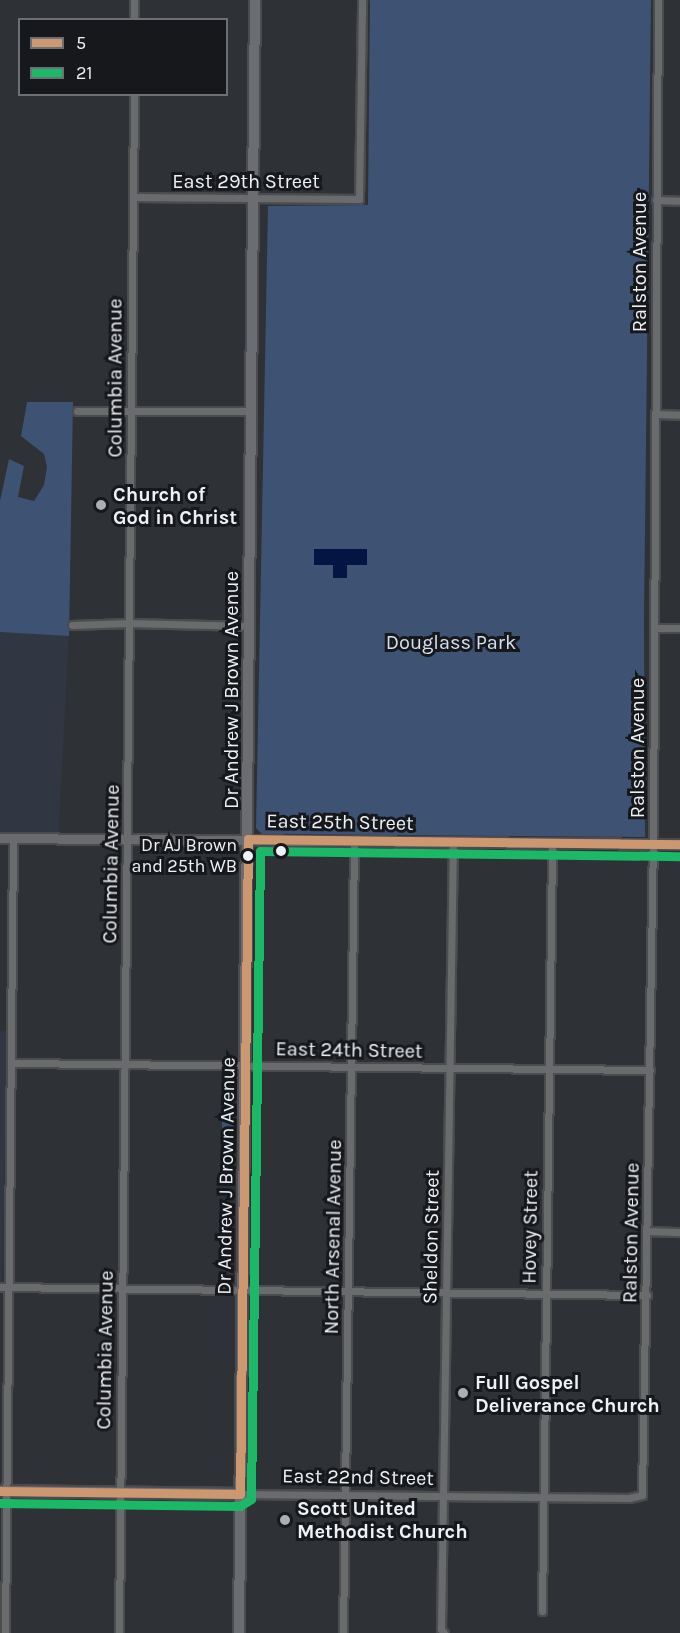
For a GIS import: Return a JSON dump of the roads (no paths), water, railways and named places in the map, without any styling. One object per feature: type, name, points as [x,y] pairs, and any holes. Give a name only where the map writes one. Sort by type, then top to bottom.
[{"type":"main road","name":"Dr Andrew J Brown Avenue","points":[[239,1633],[255,0]]},
{"type":"main road","name":"East 22nd Street","points":[[3,1491],[240,1494]]},
{"type":"street","points":[[134,0],[134,18]]},
{"type":"street","name":"East 29th Street","points":[[133,197],[359,199],[362,0]]},
{"type":"street","name":"Ralston Avenue","points":[[642,1495],[650,1070],[658,0]]},
{"type":"street","name":"Columbia Avenue","points":[[119,1633],[134,96]]},
{"type":"street","points":[[656,200],[680,201]]},
{"type":"street","points":[[77,411],[251,411]]},
{"type":"street","points":[[655,414],[680,415]]},
{"type":"street","points":[[72,625],[129,623],[249,626]]},
{"type":"street","points":[[654,628],[680,628]]},
{"type":"street","name":"East 25th Street","points":[[0,838],[680,844]]},
{"type":"street","points":[[5,1633],[3,1491],[12,1064],[13,838]]},
{"type":"street","name":"North Arsenal Avenue","points":[[343,1633],[354,841]]},
{"type":"street","name":"Sheldon Street","points":[[444,1633],[441,1629],[453,841]]},
{"type":"street","name":"Hovey Street","points":[[542,1611],[552,843]]},
{"type":"street","name":"East 24th Street","points":[[12,1064],[650,1070]]},
{"type":"street","points":[[648,1231],[680,1232]]},
{"type":"street","points":[[0,1287],[647,1295]]},
{"type":"street","name":"East 22nd Street","points":[[240,1494],[630,1498],[642,1495]]},
{"type":"place","name":"Church of God in Christ","points":[[101,505]]},
{"type":"place","name":"Dr AJ Brown and 25th WB","points":[[248,856]]},
{"type":"place","name":"Full Gospel Deliverance Church","points":[[463,1393]]},
{"type":"place","name":"Scott United Methodist Church","points":[[285,1520]]},
{"type":"park label","name":"Douglass Park","points":[[451,642]]}]
